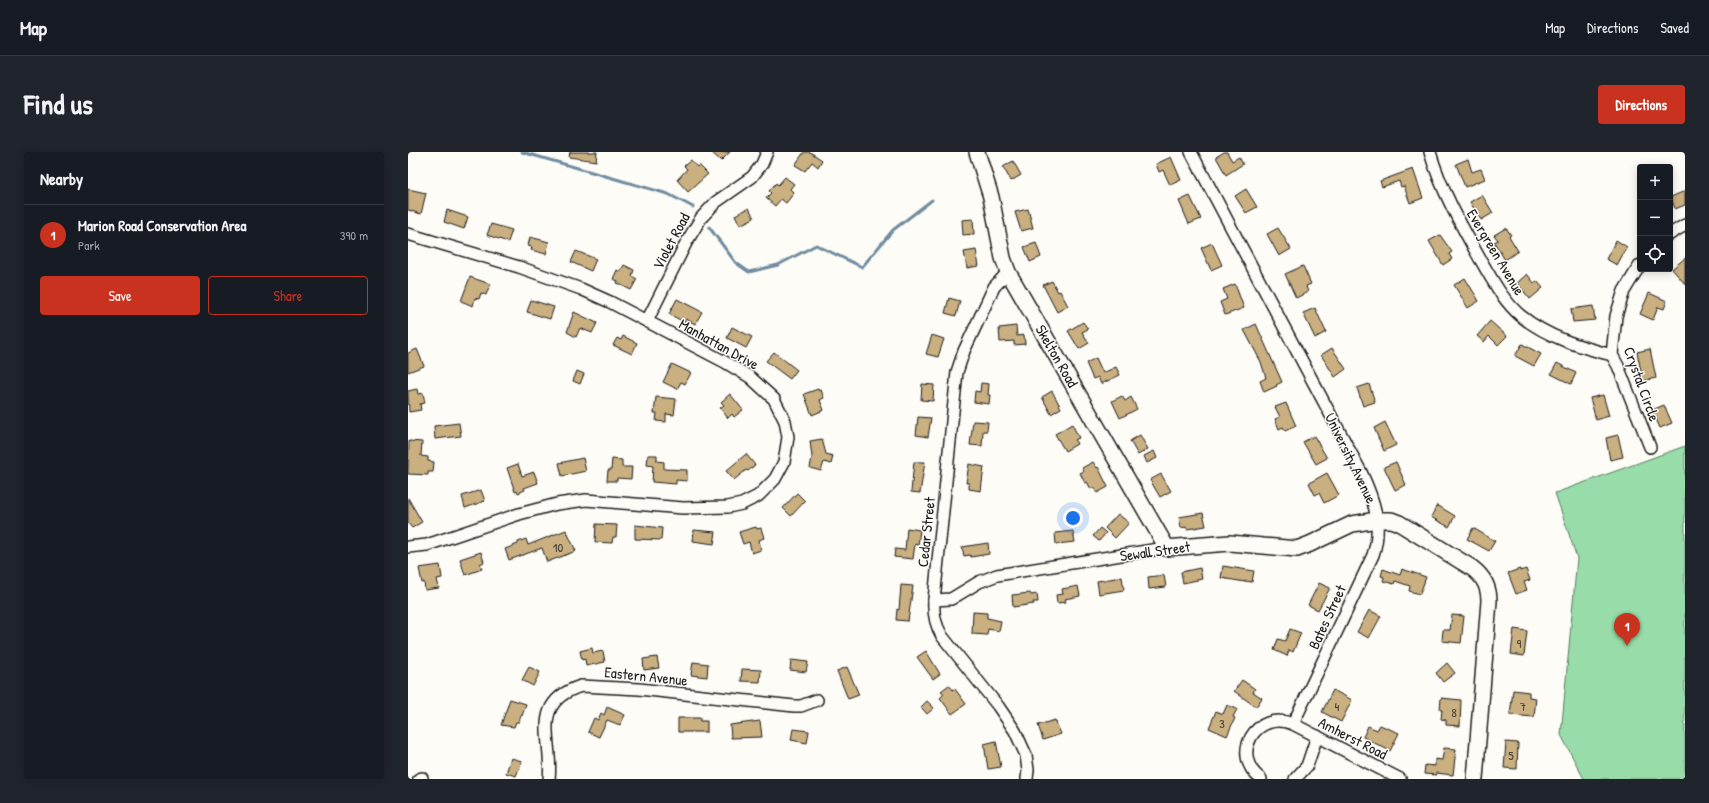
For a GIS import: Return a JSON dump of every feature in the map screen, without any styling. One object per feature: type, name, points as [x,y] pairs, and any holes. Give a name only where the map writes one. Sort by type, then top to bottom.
[{"type":"street","name":"Violet Road","points":[[647,321],[700,218],[716,202],[752,177],[762,164],[768,152]]},
{"type":"street","name":"Skelton Road","points":[[977,152],[991,198],[1003,258],[1008,272],[1166,548]]},
{"type":"street","name":"University Avenue","points":[[1190,152],[1361,472],[1370,493],[1378,520],[1389,520],[1399,523],[1472,568],[1481,576],[1487,585],[1489,601],[1475,779]]},
{"type":"street","name":"Evergreen Avenue","points":[[1430,152],[1451,207],[1486,269],[1513,308],[1540,328],[1573,344],[1612,355]]},
{"type":"street","points":[[1673,232],[1685,225]]},
{"type":"street","name":"Manhattan Drive","points":[[408,234],[539,273],[595,296],[647,321],[738,370],[759,385],[774,399],[785,421],[788,442],[786,455],[781,469],[768,488],[747,502],[722,508],[683,508],[598,500],[572,502],[519,514],[427,545],[408,547]]},
{"type":"street","name":"Crystal Circle","points":[[1637,270],[1630,280],[1620,302],[1614,330],[1612,355],[1624,379],[1650,447]]},
{"type":"street","name":"Cedar Street","points":[[1008,272],[994,287],[964,351],[957,372],[934,600],[934,620],[939,630],[998,706],[1019,738],[1027,760],[1026,779]]},
{"type":"street","name":"Sewall Street","points":[[934,600],[951,599],[979,582],[998,575],[1166,548],[1230,543],[1297,548],[1310,544],[1352,524],[1378,520]]},
{"type":"street","name":"Bates Street","points":[[1293,724],[1373,555],[1377,541],[1378,520]]},
{"type":"street","name":"Eastern Avenue","points":[[550,779],[550,760],[546,736],[548,716],[561,696],[573,688],[581,686],[639,689],[794,706],[801,706],[817,700]]},
{"type":"street","name":"Amherst Road","points":[[1261,779],[1254,772],[1248,762],[1247,746],[1251,736],[1258,728],[1272,721],[1283,721],[1293,724],[1400,779]]},
{"type":"street","points":[[1296,779],[1307,766],[1318,736]]},
{"type":"green space","points":[[1685,446],[1685,779],[1584,779],[1561,735],[1577,558],[1555,493]]},
{"type":"building","points":[[570,152],[597,152],[596,161],[569,157]]},
{"type":"building","points":[[711,152],[730,152],[721,161]]},
{"type":"building","points":[[804,152],[810,152],[822,160],[818,167],[812,162],[805,171],[795,165]]},
{"type":"building","points":[[1224,152],[1227,152],[1232,161],[1239,157],[1243,164],[1226,175],[1216,157]]},
{"type":"building","points":[[1171,157],[1181,180],[1170,185],[1163,170],[1159,172],[1156,164]]},
{"type":"building","points":[[1468,159],[1472,172],[1481,169],[1485,179],[1465,187],[1456,164]]},
{"type":"building","points":[[691,160],[697,167],[699,165],[708,174],[688,192],[677,180],[687,169],[684,166]]},
{"type":"building","points":[[1013,161],[1021,175],[1011,181],[1003,167]]},
{"type":"building","points":[[1413,169],[1423,198],[1410,203],[1404,186],[1401,187],[1399,181],[1382,187],[1380,181]]},
{"type":"building","points":[[785,177],[794,184],[790,189],[794,193],[786,203],[781,199],[775,206],[766,198],[771,193],[769,191],[776,183],[778,185]]},
{"type":"building","points":[[408,189],[426,193],[421,214],[408,210]]},
{"type":"building","points":[[1246,189],[1257,207],[1246,213],[1235,196]]},
{"type":"building","points":[[1685,191],[1685,205],[1675,209],[1673,196]]},
{"type":"building","points":[[1482,195],[1493,213],[1481,220],[1470,202]]},
{"type":"building","points":[[1190,196],[1201,219],[1189,224],[1179,201]]},
{"type":"building","points":[[749,208],[754,218],[740,225],[735,215]]},
{"type":"building","points":[[1028,209],[1033,228],[1021,231],[1015,212]]},
{"type":"building","points":[[447,210],[468,217],[464,229],[444,222]]},
{"type":"building","points":[[973,219],[974,234],[963,235],[962,220]]},
{"type":"building","points":[[491,224],[512,230],[508,242],[487,235]]},
{"type":"building","points":[[1278,228],[1291,249],[1279,256],[1267,234]]},
{"type":"building","points":[[1506,228],[1518,251],[1505,260],[1494,242],[1498,240],[1494,235]]},
{"type":"building","points":[[1440,235],[1452,252],[1449,254],[1452,259],[1443,265],[1429,241]]},
{"type":"building","points":[[530,237],[549,242],[546,254],[531,250],[532,247],[528,246]]},
{"type":"building","points":[[1616,240],[1627,247],[1617,265],[1606,259]]},
{"type":"building","points":[[1036,243],[1041,257],[1030,262],[1024,247]]},
{"type":"building","points":[[1212,243],[1222,265],[1211,270],[1201,248]]},
{"type":"building","points":[[976,250],[979,266],[967,268],[964,252]]},
{"type":"building","points":[[576,251],[596,259],[591,271],[571,262]]},
{"type":"building","points":[[1685,258],[1685,284],[1673,270],[1673,268]]},
{"type":"building","points":[[624,265],[634,270],[632,276],[637,279],[631,290],[617,283],[618,281],[613,279],[617,270],[620,272]]},
{"type":"building","points":[[1303,266],[1311,284],[1306,286],[1308,292],[1296,298],[1285,274]]},
{"type":"building","points":[[1527,274],[1534,283],[1537,281],[1543,288],[1530,299],[1517,283]]},
{"type":"building","points":[[470,277],[490,284],[486,295],[481,293],[479,299],[475,298],[473,306],[461,301]]},
{"type":"building","points":[[1465,278],[1479,301],[1468,308],[1454,285]]},
{"type":"building","points":[[1052,281],[1058,292],[1060,291],[1068,306],[1057,312],[1043,285]]},
{"type":"building","points":[[1235,284],[1244,308],[1225,315],[1220,302],[1227,299],[1223,289]]},
{"type":"building","points":[[1649,293],[1667,301],[1664,309],[1658,307],[1653,320],[1640,314]]},
{"type":"building","points":[[949,298],[960,301],[956,316],[945,313]]},
{"type":"building","points":[[677,299],[702,312],[695,324],[686,319],[684,322],[669,314]]},
{"type":"building","points":[[531,300],[554,307],[550,319],[527,312]]},
{"type":"building","points":[[1593,306],[1595,320],[1573,322],[1571,309]]},
{"type":"building","points":[[1315,308],[1326,332],[1315,338],[1303,313]]},
{"type":"building","points":[[574,312],[597,323],[592,333],[580,328],[576,337],[567,332]]},
{"type":"building","points":[[1490,321],[1507,336],[1498,345],[1489,336],[1484,342],[1477,336]]},
{"type":"building","points":[[1083,322],[1088,329],[1082,332],[1089,343],[1079,349],[1068,331]]},
{"type":"building","points":[[1256,324],[1282,382],[1264,392],[1260,381],[1266,378],[1261,362],[1244,330]]},
{"type":"building","points":[[1016,326],[1017,336],[1024,335],[1025,344],[1014,345],[1014,341],[1000,342],[999,328]]},
{"type":"building","points":[[732,327],[752,337],[746,348],[727,338]]},
{"type":"building","points":[[932,335],[944,339],[938,357],[926,354]]},
{"type":"building","points":[[623,336],[637,343],[632,354],[613,345],[617,338],[621,340]]},
{"type":"building","points":[[1522,344],[1541,354],[1534,366],[1515,356]]},
{"type":"building","points":[[1332,348],[1346,369],[1335,377],[1321,355]]},
{"type":"building","points":[[417,349],[424,366],[408,372],[408,353]]},
{"type":"building","points":[[1650,349],[1656,378],[1643,381],[1637,352]]},
{"type":"building","points":[[774,352],[797,370],[790,379],[766,361]]},
{"type":"building","points":[[1096,358],[1103,373],[1116,367],[1120,375],[1101,384],[1098,377],[1093,379],[1086,363]]},
{"type":"building","points":[[1557,363],[1576,373],[1571,384],[1551,374]]},
{"type":"building","points":[[672,364],[691,373],[685,384],[681,382],[677,389],[663,382]]},
{"type":"building","points":[[577,371],[584,374],[580,384],[573,381]]},
{"type":"building","points":[[981,383],[989,384],[989,404],[974,402],[975,391],[980,392]]},
{"type":"building","points":[[922,384],[934,385],[933,401],[921,400]]},
{"type":"building","points":[[1369,384],[1375,402],[1363,406],[1357,388]]},
{"type":"building","points":[[417,389],[418,394],[423,393],[425,403],[420,404],[421,410],[409,412],[408,391]]},
{"type":"building","points":[[818,389],[819,391],[821,390],[824,398],[820,400],[824,410],[812,415],[804,394]]},
{"type":"building","points":[[1052,391],[1061,408],[1051,414],[1042,397]]},
{"type":"building","points":[[730,394],[743,410],[734,417],[732,414],[728,418],[720,408],[724,405],[721,402]]},
{"type":"building","points":[[1603,395],[1609,416],[1596,420],[1590,398]]},
{"type":"building","points":[[1122,396],[1125,401],[1131,397],[1137,409],[1120,418],[1112,401]]},
{"type":"building","points":[[656,397],[676,399],[674,415],[666,414],[666,422],[656,421],[657,413],[654,413]]},
{"type":"building","points":[[1286,403],[1296,426],[1285,431],[1283,427],[1279,429],[1275,419],[1280,417],[1275,407]]},
{"type":"building","points":[[1664,405],[1672,423],[1660,428],[1652,410]]},
{"type":"building","points":[[918,417],[931,418],[928,437],[916,435]]},
{"type":"building","points":[[973,421],[988,422],[987,431],[983,431],[982,446],[970,445]]},
{"type":"building","points":[[1385,422],[1396,445],[1384,451],[1374,428]]},
{"type":"building","points":[[459,423],[461,436],[435,439],[434,426]]},
{"type":"building","points":[[1072,424],[1079,438],[1075,440],[1077,444],[1065,451],[1055,434]]},
{"type":"building","points":[[1140,435],[1148,449],[1138,455],[1130,441]]},
{"type":"building","points":[[1618,435],[1623,457],[1610,460],[1606,438]]},
{"type":"building","points":[[1314,436],[1327,458],[1316,464],[1303,442]]},
{"type":"building","points":[[822,439],[826,454],[833,456],[831,464],[824,462],[821,471],[810,468],[812,457],[810,441]]},
{"type":"building","points":[[409,441],[422,442],[421,456],[428,457],[428,461],[434,462],[433,472],[428,472],[428,475],[408,474]]},
{"type":"building","points":[[1154,451],[1157,458],[1147,463],[1144,456]]},
{"type":"building","points":[[746,454],[755,465],[734,480],[726,471]]},
{"type":"building","points":[[648,455],[657,455],[657,461],[664,462],[664,469],[687,470],[687,481],[676,480],[676,484],[652,482],[653,466],[647,465]]},
{"type":"building","points":[[583,458],[586,471],[562,476],[559,463]]},
{"type":"building","points":[[612,459],[622,460],[622,467],[632,467],[631,479],[617,478],[617,481],[607,481],[608,470],[611,470]]},
{"type":"building","points":[[914,462],[925,462],[920,493],[911,492]]},
{"type":"building","points":[[1093,462],[1097,468],[1098,467],[1108,487],[1097,493],[1094,487],[1091,489],[1087,482],[1085,483],[1080,473],[1084,471],[1082,468]]},
{"type":"building","points":[[1396,462],[1406,485],[1395,490],[1384,467]]},
{"type":"building","points":[[518,464],[522,476],[534,472],[538,483],[524,488],[525,490],[518,493],[517,491],[515,492],[507,468]]},
{"type":"building","points":[[969,464],[984,467],[981,491],[969,489],[969,483],[966,483]]},
{"type":"building","points":[[1327,473],[1339,495],[1324,503],[1319,493],[1315,495],[1309,483]]},
{"type":"building","points":[[1161,474],[1171,491],[1160,497],[1150,480]]},
{"type":"building","points":[[481,490],[485,501],[465,508],[462,496]]},
{"type":"building","points":[[797,493],[805,501],[791,516],[783,508]]},
{"type":"building","points":[[408,498],[422,522],[412,528],[408,523]]},
{"type":"building","points":[[1437,505],[1455,516],[1449,527],[1431,517]]},
{"type":"building","points":[[1203,513],[1206,526],[1187,529],[1186,527],[1181,528],[1179,517]]},
{"type":"building","points":[[1118,514],[1129,523],[1115,538],[1105,528]]},
{"type":"building","points":[[596,524],[617,525],[616,537],[613,537],[612,543],[595,542]]},
{"type":"building","points":[[635,525],[662,528],[661,540],[635,539]]},
{"type":"building","points":[[756,527],[757,529],[761,528],[764,538],[759,540],[761,550],[752,553],[749,542],[743,544],[739,532]]},
{"type":"building","points":[[907,528],[920,530],[918,545],[915,544],[913,559],[894,557],[895,549],[905,550]]},
{"type":"building","points":[[1100,528],[1106,533],[1099,541],[1093,536]]},
{"type":"building","points":[[1473,528],[1495,541],[1489,551],[1467,539]]},
{"type":"building","points":[[566,530],[576,551],[547,562],[542,548],[509,560],[505,549],[518,544],[518,542],[526,539],[528,545]]},
{"type":"building","points":[[694,530],[716,532],[714,544],[693,541]]},
{"type":"building","points":[[1073,531],[1075,542],[1056,544],[1055,533]]},
{"type":"building","points":[[988,543],[989,554],[971,557],[970,555],[964,556],[962,547]]},
{"type":"building","points":[[481,552],[484,562],[480,564],[482,569],[465,575],[460,559]]},
{"type":"building","points":[[440,565],[442,578],[437,579],[439,588],[425,590],[419,568]]},
{"type":"building","points":[[1223,566],[1254,571],[1252,582],[1221,578]]},
{"type":"building","points":[[1200,568],[1202,579],[1183,583],[1181,572]]},
{"type":"building","points":[[1383,569],[1400,575],[1402,569],[1426,577],[1420,594],[1409,591],[1410,586],[1395,581],[1394,584],[1383,581],[1384,577],[1381,576]]},
{"type":"building","points":[[1520,569],[1520,571],[1526,569],[1530,580],[1524,582],[1527,590],[1516,594],[1508,573]]},
{"type":"building","points":[[1164,575],[1166,587],[1149,589],[1148,577]]},
{"type":"building","points":[[1122,577],[1124,590],[1099,594],[1097,581]]},
{"type":"building","points":[[1319,583],[1330,588],[1318,610],[1308,605]]},
{"type":"building","points":[[901,585],[913,586],[908,621],[896,620],[897,609],[899,610]]},
{"type":"building","points":[[1078,586],[1080,596],[1065,599],[1066,602],[1057,603],[1056,595],[1063,594],[1062,589]]},
{"type":"building","points":[[1030,593],[1031,595],[1037,594],[1038,602],[1013,607],[1012,595]]},
{"type":"building","points":[[1369,610],[1381,616],[1369,638],[1357,632]]},
{"type":"building","points":[[973,612],[987,613],[987,618],[1001,621],[999,631],[988,629],[987,635],[972,634]]},
{"type":"building","points":[[1452,615],[1464,616],[1461,643],[1442,641],[1443,630],[1450,630]]},
{"type":"building","points":[[1290,629],[1301,633],[1293,652],[1289,650],[1287,656],[1274,650],[1278,639],[1285,641]]},
{"type":"building","points":[[1514,629],[1527,631],[1524,656],[1511,654]]},
{"type":"building","points":[[592,648],[593,653],[603,651],[605,662],[586,666],[585,659],[582,660],[580,651]]},
{"type":"building","points":[[926,651],[940,674],[933,679],[917,657]]},
{"type":"building","points":[[657,657],[659,668],[644,670],[643,659]]},
{"type":"building","points":[[791,660],[808,662],[806,672],[790,670]]},
{"type":"building","points":[[693,662],[708,664],[707,677],[691,675]]},
{"type":"building","points":[[1447,663],[1455,673],[1443,682],[1436,673]]},
{"type":"building","points":[[529,667],[540,672],[533,686],[522,680]]},
{"type":"building","points":[[847,667],[859,695],[848,699],[837,671]]},
{"type":"building","points":[[742,669],[761,670],[760,682],[741,681]]},
{"type":"building","points":[[1242,680],[1255,689],[1253,692],[1262,698],[1256,707],[1234,691]]},
{"type":"building","points":[[949,685],[953,690],[955,689],[966,704],[952,714],[940,698],[944,694],[941,691]]},
{"type":"building","points":[[1333,690],[1352,700],[1341,722],[1322,712]]},
{"type":"building","points":[[1513,690],[1529,692],[1529,697],[1536,698],[1534,717],[1510,715]]},
{"type":"building","points":[[1441,698],[1461,700],[1460,726],[1446,725],[1446,720],[1441,719]]},
{"type":"building","points":[[510,699],[526,704],[519,722],[516,722],[514,727],[501,725]]},
{"type":"building","points":[[927,701],[934,708],[927,714],[921,707]]},
{"type":"building","points":[[1227,705],[1237,709],[1233,717],[1235,718],[1227,736],[1209,728],[1216,711],[1223,714]]},
{"type":"building","points":[[607,707],[625,715],[620,725],[607,720],[599,737],[588,732],[594,718],[598,720],[601,713],[604,715]]},
{"type":"building","points":[[678,718],[700,718],[700,721],[707,721],[707,732],[678,732]]},
{"type":"building","points":[[1055,720],[1061,734],[1043,740],[1038,725]]},
{"type":"building","points":[[760,721],[762,737],[731,738],[730,725]]},
{"type":"building","points":[[1380,725],[1399,733],[1390,751],[1363,737],[1368,726],[1377,730]]},
{"type":"building","points":[[793,729],[809,731],[807,743],[791,740]]},
{"type":"building","points":[[996,741],[1001,767],[988,769],[984,744]]},
{"type":"building","points":[[1506,742],[1518,743],[1517,769],[1504,768]]},
{"type":"building","points":[[1444,748],[1456,749],[1453,775],[1436,773],[1436,775],[1424,774],[1425,765],[1435,766],[1435,759],[1442,760]]},
{"type":"building","points":[[511,758],[522,761],[516,776],[506,773]]},
{"type":"waterway","points":[[522,152],[668,194],[693,207]]},
{"type":"waterway","points":[[709,227],[736,263],[749,272],[778,265],[816,245],[862,267],[893,230],[932,200]]},
{"type":"place","name":"Marion Road Conservation Area","points":[[1627,646]]}]
